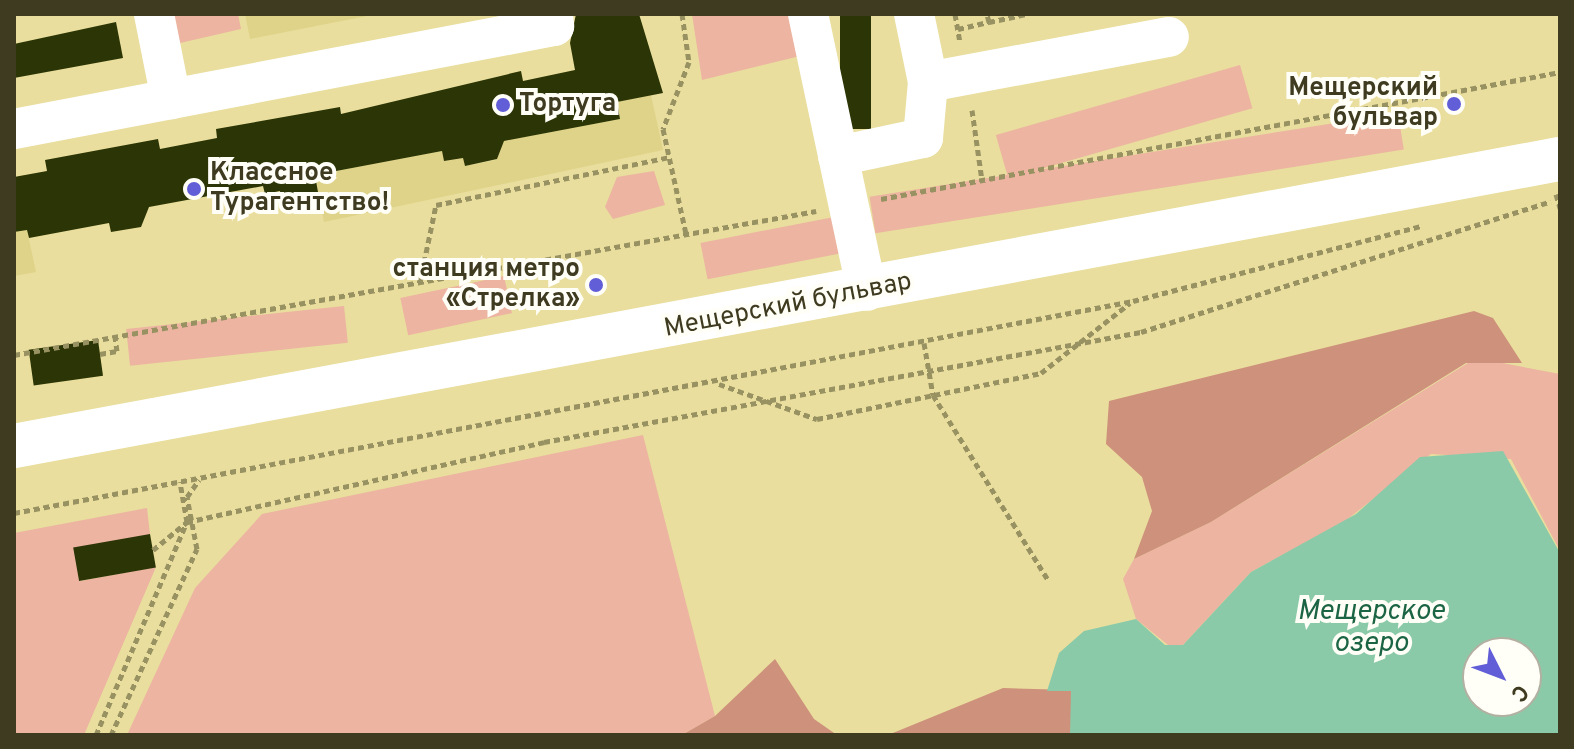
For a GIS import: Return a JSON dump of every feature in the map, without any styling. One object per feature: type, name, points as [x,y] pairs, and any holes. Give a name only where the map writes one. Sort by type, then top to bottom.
[{"type":"main road","name":"Мещерский бульвар","points":[[14,446],[867,291],[1558,175]]},
{"type":"lane","points":[[154,14],[171,99]]},
{"type":"lane","points":[[14,129],[554,26],[553,14]]},
{"type":"lane","points":[[808,14],[867,291]]},
{"type":"lane","points":[[838,156],[923,138],[928,82],[914,14]]},
{"type":"lane","points":[[928,82],[1169,37]]},
{"type":"path","points":[[682,14],[689,62],[663,129],[686,234]]},
{"type":"path","points":[[987,14],[989,22]]},
{"type":"path","points":[[958,29],[1027,14]]},
{"type":"path","points":[[14,355],[848,205],[1560,72]]},
{"type":"path","points":[[420,282],[436,205],[669,157]]},
{"type":"path","points":[[1510,202],[1558,175]]},
{"type":"path","points":[[153,550],[189,522],[767,401],[1141,332],[1560,198]]},
{"type":"path","points":[[14,513],[718,384],[1133,301],[1434,222]]},
{"type":"path","points":[[718,384],[817,419],[1041,373],[1133,301]]},
{"type":"path","points":[[100,354],[117,351],[115,337]]},
{"type":"path","points":[[924,343],[933,395],[1048,580]]},
{"type":"path","points":[[96,735],[189,522],[187,497],[200,479]]},
{"type":"path","points":[[111,735],[197,549],[180,482]]},
{"type":"shaded area","points":[[160,14],[238,14],[241,29],[167,46]]},
{"type":"shaded area","points":[[245,14],[377,14],[250,39]]},
{"type":"shaded area","points":[[692,14],[792,14],[800,56],[702,80]]},
{"type":"shaded area","points":[[1240,65],[1252,108],[1008,178],[996,135]]},
{"type":"shaded area","points":[[651,95],[663,150],[324,222],[315,175],[442,151],[444,161],[463,158],[465,166],[496,160],[504,141],[620,119],[617,102]]},
{"type":"shaded area","points":[[1398,113],[1404,150],[875,233],[870,197]]},
{"type":"shaded area","points":[[654,171],[665,205],[613,219],[605,207],[617,177]]},
{"type":"shaded area","points":[[834,217],[841,253],[708,279],[700,243]]},
{"type":"shaded area","points":[[27,230],[36,272],[14,276],[14,232]]},
{"type":"shaded area","points":[[504,276],[512,313],[408,335],[400,298]]},
{"type":"shaded area","points":[[344,306],[348,343],[130,366],[126,329]]},
{"type":"shaded area","points":[[1474,311],[1493,318],[1522,363],[1466,363],[1211,522],[1134,559],[1152,511],[1142,477],[1106,444],[1109,401]]},
{"type":"shaded area","points":[[1476,358],[1560,374],[1560,551],[1511,459],[1431,454],[1345,521],[1251,572],[1183,645],[1173,649],[1136,619],[1123,579],[1134,559],[1211,522]]},
{"type":"shaded area","points":[[643,435],[715,716],[682,735],[127,735],[195,588],[262,514]]},
{"type":"shaded area","points":[[147,508],[150,534],[80,581],[156,567],[84,735],[14,735],[14,533]]},
{"type":"shaded area","points":[[775,659],[814,719],[837,735],[682,735],[715,716]]},
{"type":"shaded area","points":[[1003,688],[1071,690],[1072,734],[888,735]]},
{"type":"water","name":"Мещерское озеро","points":[[1503,451],[1560,553],[1560,735],[1070,735],[1071,691],[1047,691],[1059,653],[1084,631],[1136,619],[1165,645],[1183,645],[1251,572],[1356,514],[1420,457]]},
{"type":"building","points":[[576,14],[639,14],[663,93],[617,102],[620,119],[504,141],[497,159],[465,166],[463,158],[444,161],[442,151],[315,175],[318,192],[281,199],[280,191],[265,194],[263,186],[149,207],[141,227],[111,232],[109,223],[29,238],[27,230],[14,232],[14,177],[47,171],[45,160],[158,139],[160,149],[217,138],[216,129],[340,107],[341,114],[521,71],[523,81],[575,70],[570,43]]},
{"type":"building","points":[[840,14],[871,14],[871,129],[840,129]]},
{"type":"building","points":[[116,22],[123,58],[14,78],[14,44]]},
{"type":"building","points":[[98,340],[103,376],[34,385],[29,350]]},
{"type":"building","points":[[150,534],[156,567],[79,581],[73,548]]},
{"type":"place","name":"Мещерский бульвар","points":[[1454,104]]},
{"type":"place","name":"Тортуга","points":[[503,105]]},
{"type":"place","name":"Классное Турагентство!","points":[[194,189]]},
{"type":"place","name":"станция метро «Стрелка»","points":[[596,285]]}]
